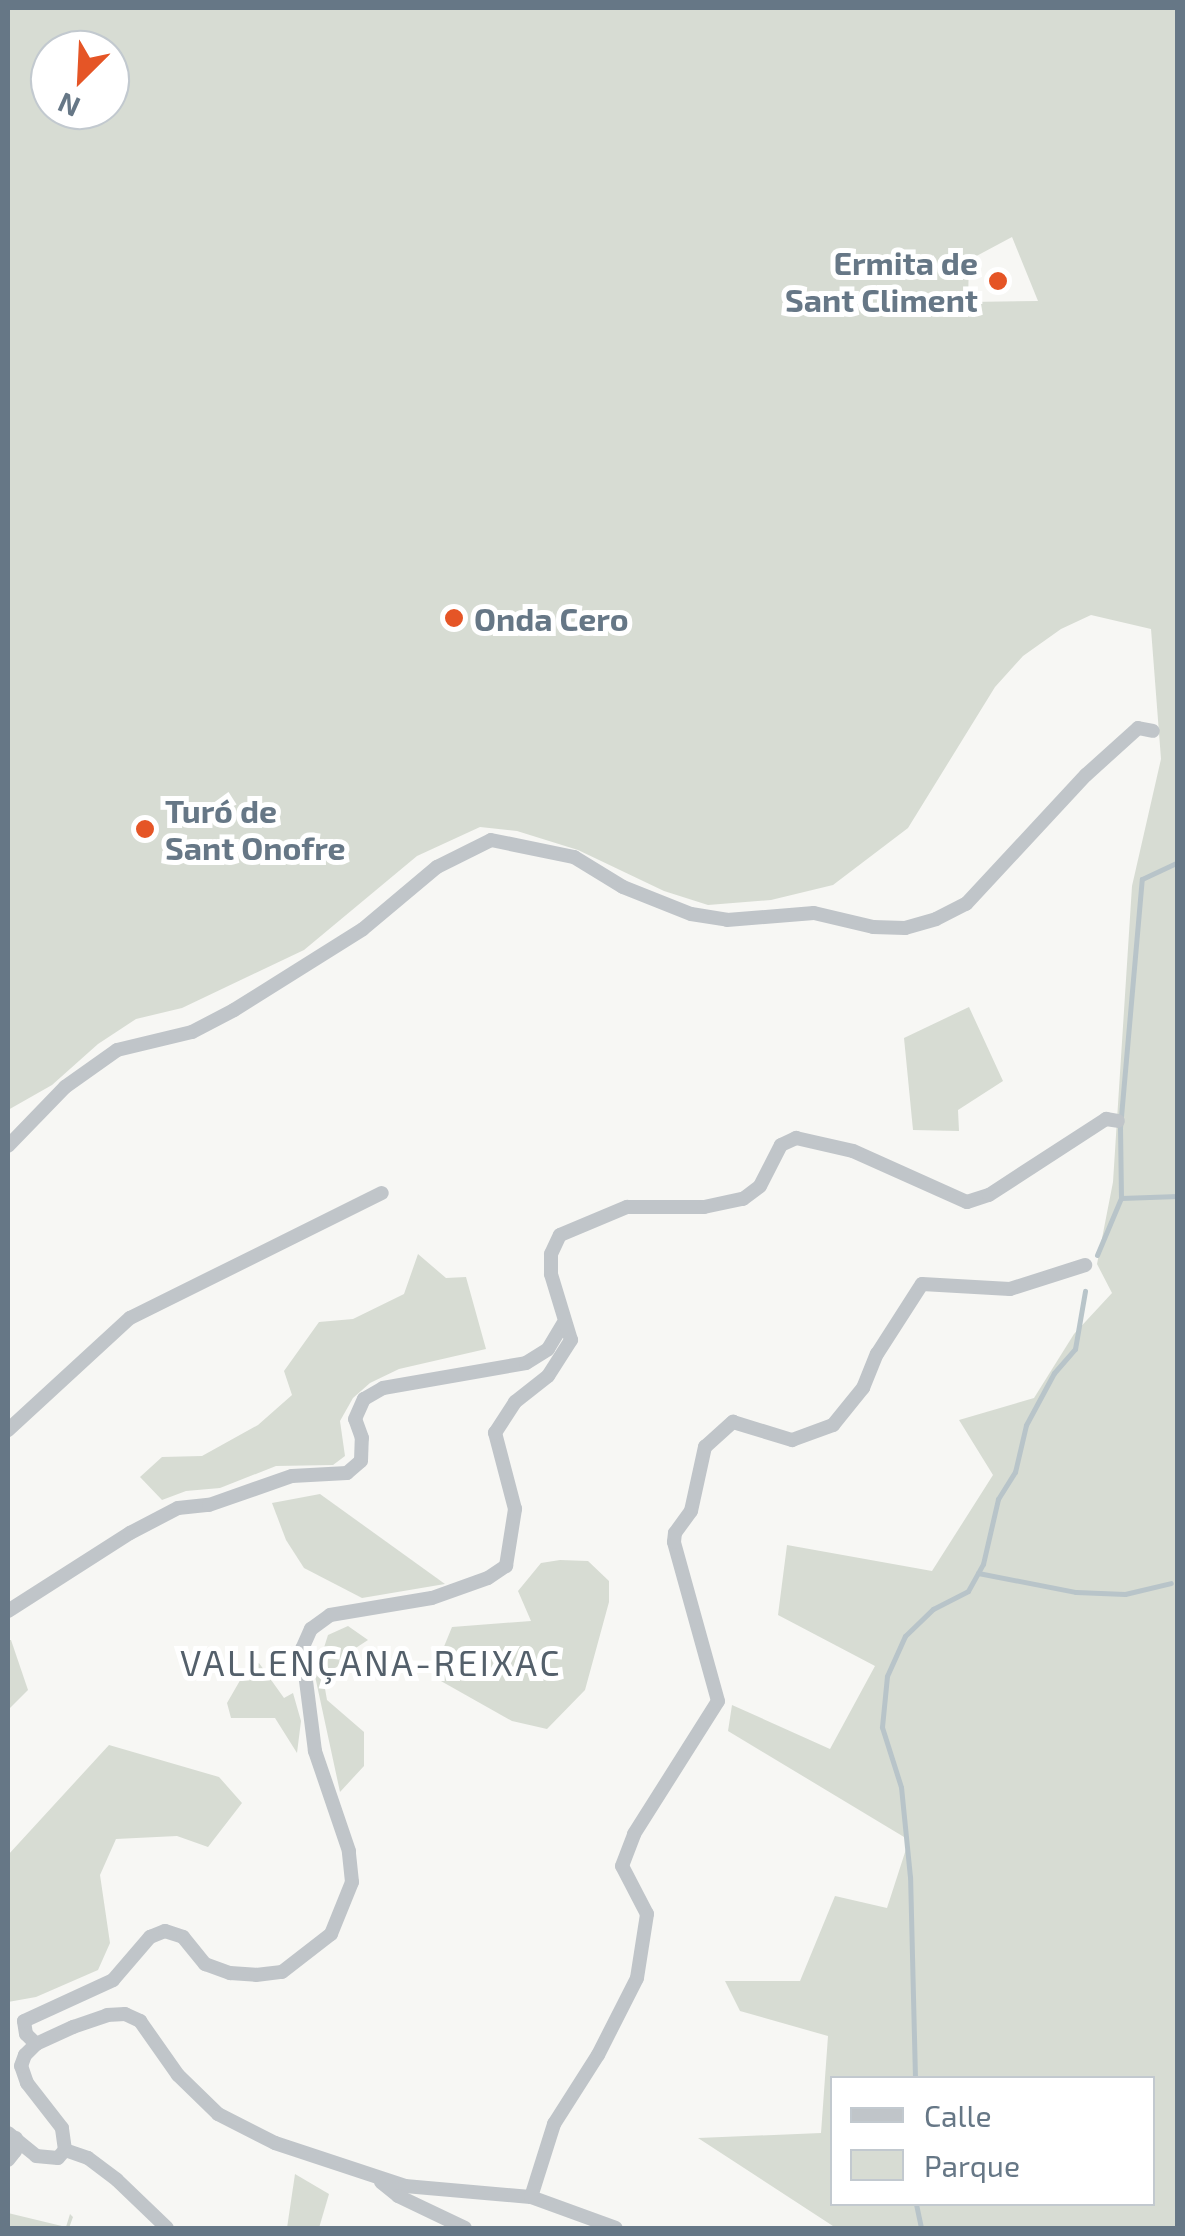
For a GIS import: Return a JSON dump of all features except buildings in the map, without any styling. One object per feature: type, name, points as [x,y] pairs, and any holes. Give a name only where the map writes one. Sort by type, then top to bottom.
[{"type":"street","points":[[8,1146],[65,1087],[117,1050],[192,1032],[234,1010],[363,930],[437,867],[491,840],[574,857],[623,888],[691,914],[727,920],[814,913],[873,927],[904,928],[936,920],[966,904],[1086,774],[1138,728],[1153,731]]},
{"type":"street","points":[[36,2044],[26,2034],[24,2021],[113,1980],[150,1937],[164,1931],[183,1936],[206,1964],[230,1973],[256,1976],[282,1972],[331,1934],[346,1905],[350,1866],[315,1751],[302,1649],[311,1629],[330,1615],[447,1594],[488,1578],[506,1566],[515,1509],[495,1433],[515,1402],[548,1376],[566,1354],[571,1340],[563,1324],[551,1274],[551,1254],[560,1235],[627,1206],[704,1207],[743,1198],[760,1186],[781,1145],[796,1138],[852,1151],[968,1202],[989,1195],[1106,1119],[1118,1121]]},
{"type":"street","points":[[8,1430],[130,1318],[382,1193]]},
{"type":"street","points":[[531,2197],[554,2124],[598,2056],[637,1978],[647,1914],[622,1866],[634,1834],[718,1702],[674,1542],[674,1532],[692,1511],[705,1447],[734,1422],[792,1440],[833,1425],[863,1388],[877,1354],[922,1284],[1010,1289],[1085,1265]]},
{"type":"street","points":[[8,1611],[130,1533],[178,1508],[209,1505],[292,1476],[347,1473],[361,1461],[362,1438],[356,1419],[364,1399],[383,1388],[526,1363],[548,1349],[563,1324]]},
{"type":"street","points":[[12,2136],[36,2156],[58,2158],[65,2150],[62,2128],[27,2082],[21,2066],[36,2044],[107,2014],[125,2014],[140,2021],[178,2076],[218,2114],[276,2143],[405,2186],[531,2197],[616,2228]]},
{"type":"street","points":[[8,2160],[15,2151],[12,2136]]},
{"type":"street","points":[[65,2150],[88,2158],[117,2180],[167,2228]]},
{"type":"street","points":[[372,2175],[398,2196],[464,2228]]},
{"type":"green space","points":[[8,8],[1177,8],[1177,2228],[836,2228],[698,2138],[821,2133],[828,2036],[740,2011],[725,1981],[800,1981],[835,1896],[887,1908],[909,1840],[728,1731],[732,1705],[830,1749],[875,1666],[778,1615],[787,1545],[932,1571],[993,1475],[959,1420],[1034,1398],[1074,1334],[1112,1293],[1097,1264],[1113,1182],[1132,886],[1161,759],[1151,629],[1091,615],[1061,629],[1023,656],[995,687],[908,828],[833,885],[771,900],[708,905],[664,891],[578,850],[517,831],[480,827],[417,856],[304,950],[182,1008],[136,1019],[98,1044],[52,1085],[8,1110]],"holes":[[[1012,237],[1038,301],[968,302],[969,260]]]},
{"type":"green space","points":[[969,1007],[1003,1081],[958,1110],[959,1131],[913,1130],[904,1038]]},
{"type":"green space","points":[[418,1254],[446,1278],[466,1277],[486,1349],[399,1369],[370,1383],[353,1398],[340,1421],[345,1456],[333,1465],[276,1466],[220,1488],[186,1491],[162,1500],[140,1477],[162,1457],[202,1456],[258,1425],[292,1395],[284,1371],[319,1322],[353,1319],[404,1294]]},
{"type":"green space","points":[[320,1494],[445,1584],[362,1598],[304,1568],[286,1540],[272,1503]]},
{"type":"green space","points":[[588,1561],[609,1581],[609,1602],[585,1690],[547,1729],[512,1721],[432,1676],[452,1627],[531,1621],[518,1591],[541,1563]]},
{"type":"green space","points":[[348,1626],[368,1640],[348,1653],[324,1683],[327,1700],[364,1732],[364,1766],[340,1792],[315,1676],[328,1635]]},
{"type":"green space","points":[[8,1640],[28,1690],[8,1710]]},
{"type":"green space","points":[[259,1663],[284,1698],[293,1693],[301,1721],[297,1753],[275,1718],[231,1718],[227,1703],[246,1670]]},
{"type":"green space","points":[[109,1745],[219,1777],[242,1803],[208,1847],[177,1836],[116,1839],[100,1875],[110,1943],[98,1970],[36,1997],[8,2002],[8,1855]]},
{"type":"green space","points":[[295,2174],[329,2194],[319,2228],[287,2228]]},
{"type":"green space","points":[[8,2213],[66,2227],[70,2214],[73,2217],[69,2228],[8,2228]]},
{"type":"waterway","points":[[1097,1255],[1121,1198],[1120,1128],[1142,879],[1178,862]]},
{"type":"waterway","points":[[1121,1198],[1178,1196]]},
{"type":"waterway","points":[[915,2076],[910,1877],[901,1787],[882,1727],[887,1676],[905,1636],[933,1609],[968,1591],[983,1564],[998,1499],[1015,1472],[1026,1425],[1054,1373],[1075,1349],[1085,1291]]},
{"type":"waterway","points":[[978,1573],[1076,1592],[1125,1594],[1171,1583]]},
{"type":"waterway","points":[[916,2206],[921,2228]]},
{"type":"place","name":"Ermita de Sant Climent","points":[[998,281]]},
{"type":"place","name":"Onda Cero","points":[[454,618]]},
{"type":"place","name":"Turó de Sant Onofre","points":[[145,829]]},
{"type":"district","name":"VALLENÇANA-REIXAC","points":[[371,1662]]}]
